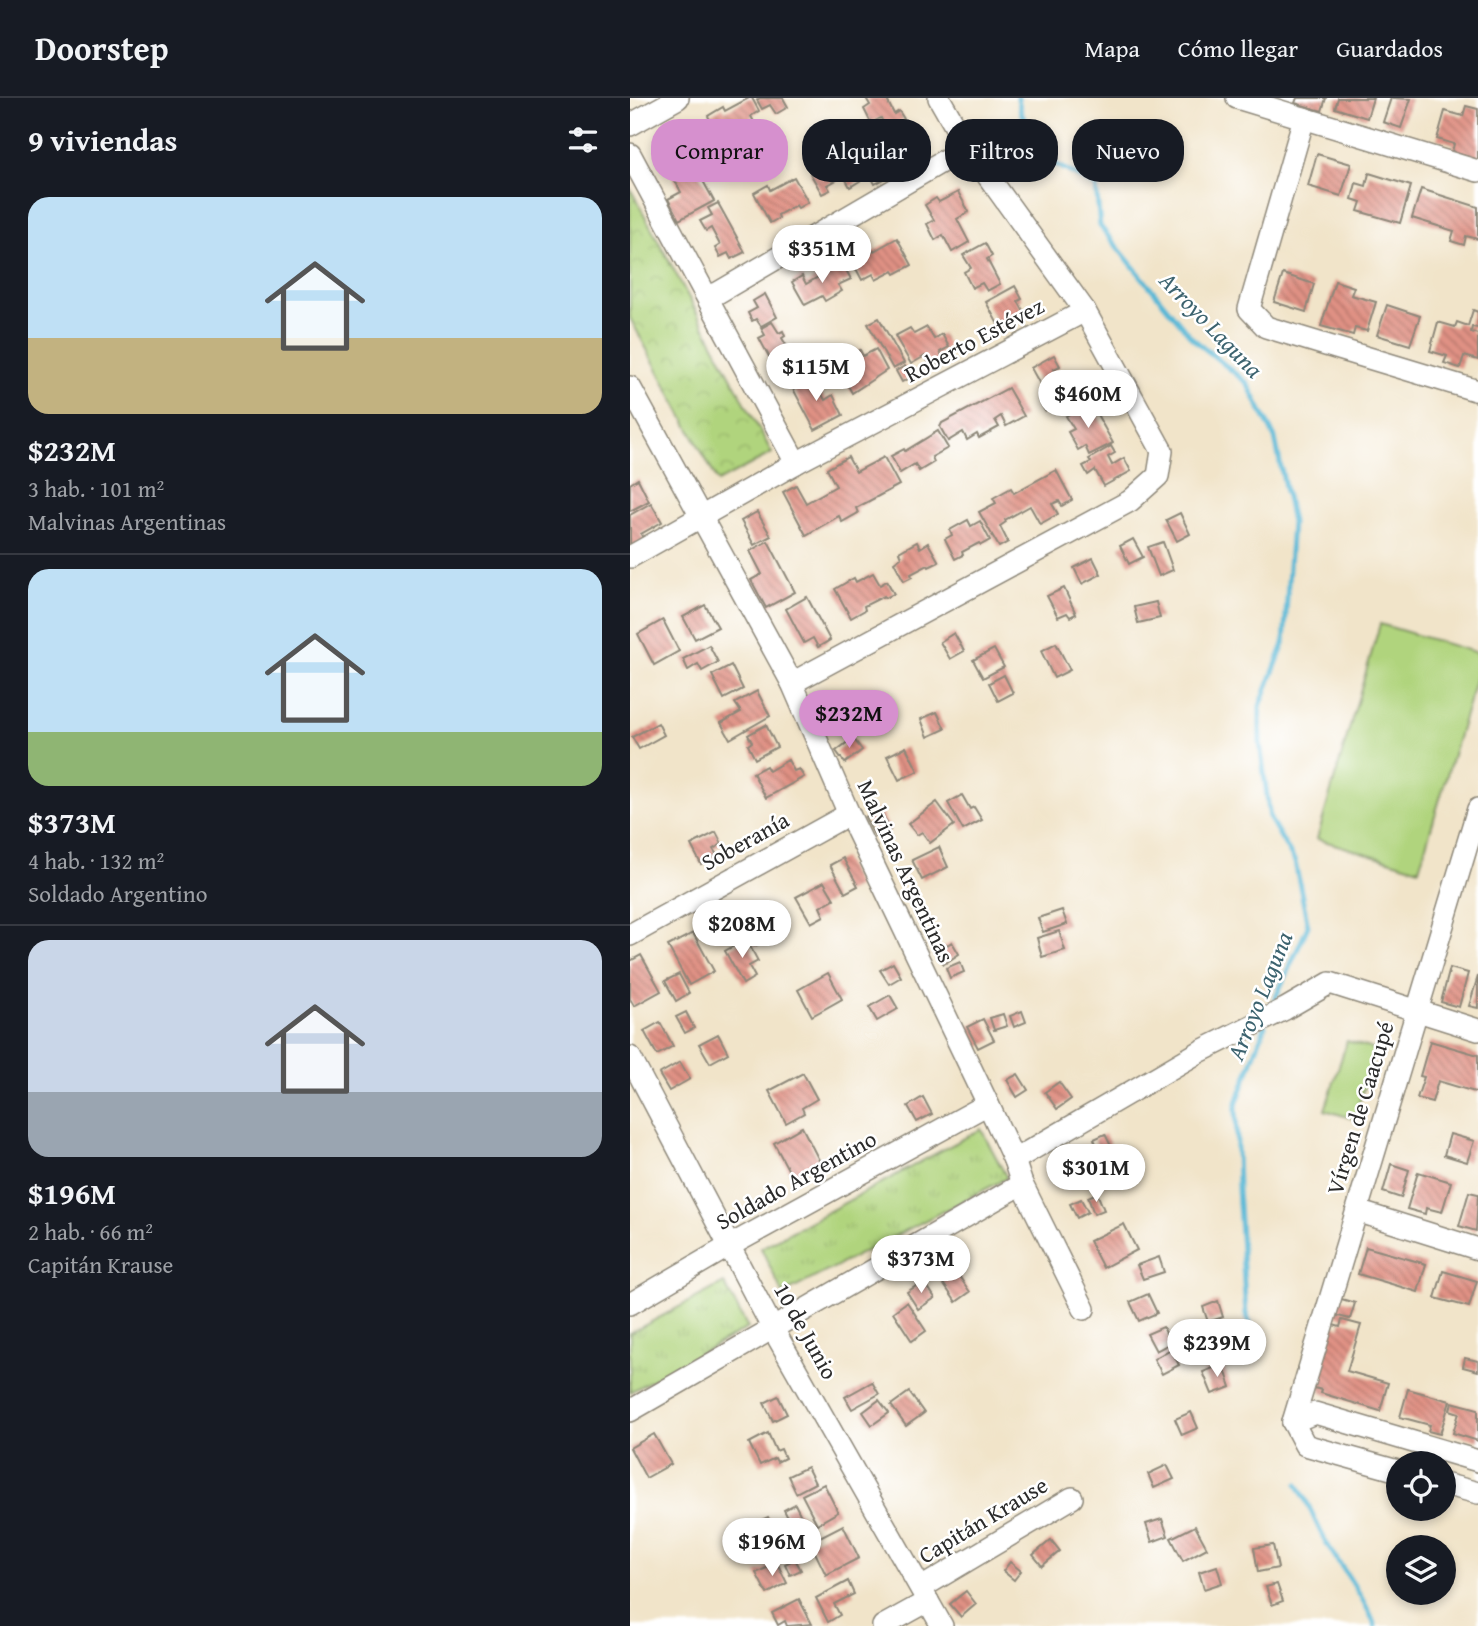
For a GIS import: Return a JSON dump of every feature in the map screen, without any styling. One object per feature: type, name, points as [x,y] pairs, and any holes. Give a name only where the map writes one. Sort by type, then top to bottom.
[{"type":"street","points":[[630,125],[678,98]]},
{"type":"street","points":[[939,98],[951,119]]},
{"type":"street","points":[[1237,98],[1478,171]]},
{"type":"street","points":[[1304,118],[1249,309],[1266,327],[1478,391]]},
{"type":"street","points":[[630,155],[796,463]]},
{"type":"street","points":[[709,298],[945,160]]},
{"type":"street","points":[[792,683],[1129,501],[1158,477],[1162,451],[1085,311],[992,182]]},
{"type":"street","name":"Roberto Estévez","points":[[630,556],[796,463],[1085,311]]},
{"type":"street","name":"Malvinas Argentinas","points":[[630,387],[792,683],[849,814],[988,1104],[1022,1184],[1084,1309]]},
{"type":"street","name":"Vírgen de Caacupé","points":[[1293,1422],[1478,811]]},
{"type":"street","name":"Soberanía","points":[[630,934],[849,814]]},
{"type":"street","points":[[1014,1160],[1201,1051],[1330,983],[1478,1030]]},
{"type":"street","name":"10 de Junio","points":[[630,1057],[774,1329],[942,1626]]},
{"type":"street","name":"Soldado Argentino","points":[[630,1304],[731,1245],[988,1104]]},
{"type":"street","points":[[630,1411],[1022,1184]]},
{"type":"street","points":[[1357,1211],[1478,1248]]},
{"type":"street","points":[[1386,1468],[1306,1445],[1293,1422],[1315,1413],[1478,1461]]},
{"type":"street","points":[[1456,1487],[1478,1493]]},
{"type":"street","name":"Capitán Krause","points":[[883,1626],[924,1594],[1072,1497]]},
{"type":"green space","points":[[630,188],[772,453],[718,482],[630,318]]},
{"type":"green space","points":[[1380,624],[1478,653],[1478,671],[1419,869],[1317,839]]},
{"type":"green space","points":[[1347,1041],[1376,1050],[1354,1119],[1325,1110]]},
{"type":"green space","points":[[981,1129],[1007,1178],[783,1294],[761,1248]]},
{"type":"green space","points":[[724,1283],[748,1328],[630,1392],[630,1333]]},
{"type":"building","points":[[752,98],[759,111],[751,116],[752,119],[710,119],[708,116],[723,107],[725,111]]},
{"type":"building","points":[[783,98],[788,107],[776,114],[770,105],[762,109],[757,100]]},
{"type":"building","points":[[866,98],[886,98],[894,114],[899,111],[904,119],[869,119],[864,109],[870,105]]},
{"type":"building","points":[[1297,98],[1326,98],[1322,111],[1295,103]]},
{"type":"building","points":[[1338,98],[1373,98],[1367,118],[1335,108]]},
{"type":"building","points":[[1391,98],[1411,99],[1401,128],[1383,122]]},
{"type":"building","points":[[1466,106],[1478,109],[1478,160],[1452,152],[1454,144],[1437,139],[1445,111],[1463,116]]},
{"type":"building","points":[[1317,154],[1351,164],[1341,196],[1308,186]]},
{"type":"building","points":[[1369,173],[1411,186],[1400,223],[1358,211],[1361,202],[1352,199],[1356,183],[1366,186]]},
{"type":"building","points":[[794,177],[808,202],[798,208],[796,205],[770,223],[754,193],[768,185],[770,190]]},
{"type":"building","points":[[676,182],[704,182],[714,201],[679,220],[668,199],[681,192]]},
{"type":"building","points":[[815,182],[833,182],[827,185],[830,190],[822,194]]},
{"type":"building","points":[[1421,189],[1478,207],[1478,239],[1466,236],[1464,245],[1451,241],[1454,231],[1412,218]]},
{"type":"building","points":[[958,192],[969,212],[957,219],[969,242],[952,252],[943,235],[935,240],[927,224],[934,220],[925,205],[936,198],[939,202]]},
{"type":"building","points":[[718,203],[745,252],[731,259],[728,253],[720,257],[715,248],[720,245],[711,228],[706,231],[700,221],[712,215],[708,208]]},
{"type":"building","points":[[897,238],[912,265],[876,280],[873,274],[862,280],[853,263]]},
{"type":"building","points":[[985,243],[992,256],[987,259],[1000,284],[987,291],[982,283],[972,288],[964,272],[971,268],[963,255]]},
{"type":"building","points":[[842,263],[851,279],[838,285],[842,291],[825,301],[822,296],[805,305],[792,282],[802,276],[806,284]]},
{"type":"building","points":[[1283,274],[1314,284],[1306,312],[1274,302]]},
{"type":"building","points":[[1335,281],[1354,287],[1351,295],[1376,302],[1367,331],[1355,328],[1353,335],[1321,326]]},
{"type":"building","points":[[1015,286],[1022,299],[1018,301],[1026,316],[1001,330],[986,302]]},
{"type":"building","points":[[765,294],[777,317],[761,326],[756,319],[752,321],[748,313],[757,308],[753,301]]},
{"type":"building","points":[[1387,305],[1420,316],[1410,345],[1377,335]]},
{"type":"building","points":[[1473,310],[1478,312],[1478,328],[1472,327],[1471,332],[1478,334],[1478,360],[1464,356],[1460,368],[1444,363],[1447,356],[1430,351],[1438,322],[1455,327],[1457,322],[1468,326]]},
{"type":"building","points":[[879,318],[904,363],[893,369],[868,324]]},
{"type":"building","points":[[772,322],[779,333],[783,331],[785,336],[782,338],[789,350],[792,349],[795,353],[791,355],[800,371],[789,377],[787,373],[780,377],[759,338],[765,335],[761,328]]},
{"type":"building","points":[[927,327],[934,339],[942,334],[949,347],[940,352],[944,360],[931,367],[925,356],[911,364],[895,336],[910,328],[914,334]]},
{"type":"building","points":[[876,349],[887,370],[852,393],[838,367],[846,362],[844,359],[860,350],[863,356]]},
{"type":"building","points":[[1054,355],[1060,366],[1054,369],[1066,390],[1072,386],[1076,394],[1045,411],[1038,399],[1046,395],[1031,368]]},
{"type":"building","points":[[905,366],[911,377],[902,382],[896,371]]},
{"type":"building","points":[[811,374],[825,400],[833,395],[843,415],[815,430],[791,385]]},
{"type":"building","points":[[1008,388],[1024,416],[1006,426],[1001,416],[995,420],[999,427],[979,438],[977,434],[967,440],[963,432],[948,441],[940,427],[942,423]]},
{"type":"building","points":[[1090,402],[1113,443],[1089,455],[1085,446],[1078,450],[1068,432],[1074,429],[1066,416]]},
{"type":"building","points":[[938,431],[948,448],[932,457],[934,462],[919,471],[915,464],[900,473],[891,456],[904,449],[905,451]]},
{"type":"building","points":[[1111,446],[1115,453],[1108,457],[1112,465],[1124,458],[1131,471],[1104,486],[1095,470],[1088,475],[1083,466],[1091,462],[1089,459]]},
{"type":"building","points":[[848,457],[856,472],[884,457],[899,485],[856,508],[858,513],[842,522],[839,516],[806,535],[783,492],[796,485],[806,503],[836,486],[827,469]]},
{"type":"building","points":[[1056,470],[1072,500],[1062,506],[1059,501],[1052,504],[1058,514],[1040,524],[1030,506],[1005,520],[1000,526],[1008,542],[999,547],[979,512],[996,503],[993,498],[1011,488],[1014,493]]},
{"type":"building","points":[[638,479],[649,501],[630,511],[630,484]]},
{"type":"building","points":[[651,503],[662,522],[641,534],[644,541],[630,549],[630,515]]},
{"type":"building","points":[[757,512],[771,536],[754,545],[741,521]]},
{"type":"building","points":[[1180,513],[1190,534],[1177,541],[1166,520]]},
{"type":"building","points":[[968,520],[971,526],[980,521],[990,540],[962,552],[963,555],[955,559],[945,539],[952,535],[950,530]]},
{"type":"building","points":[[1133,539],[1143,557],[1129,564],[1120,546]]},
{"type":"building","points":[[768,541],[795,592],[766,608],[751,580],[762,574],[750,551]]},
{"type":"building","points":[[917,542],[920,548],[928,543],[939,562],[911,574],[912,577],[904,581],[894,562],[901,557],[899,552]]},
{"type":"building","points":[[1163,542],[1173,570],[1159,576],[1148,547]]},
{"type":"building","points":[[1093,558],[1101,574],[1082,584],[1074,568]]},
{"type":"building","points":[[873,573],[880,585],[887,581],[894,594],[864,606],[865,610],[851,618],[835,589],[854,578],[856,582]]},
{"type":"building","points":[[1064,588],[1076,614],[1070,617],[1067,613],[1058,617],[1047,596]]},
{"type":"building","points":[[807,597],[830,640],[818,647],[813,638],[804,643],[786,609]]},
{"type":"building","points":[[1156,602],[1160,618],[1138,623],[1134,607]]},
{"type":"building","points":[[705,605],[718,627],[695,639],[683,617]]},
{"type":"building","points":[[663,620],[679,651],[654,665],[638,634]]},
{"type":"building","points":[[954,633],[964,651],[950,659],[940,642]]},
{"type":"building","points":[[1056,643],[1070,670],[1054,678],[1041,651]]},
{"type":"building","points":[[709,645],[718,662],[702,671],[698,664],[688,670],[683,659]]},
{"type":"building","points":[[994,649],[1004,667],[983,678],[973,660]]},
{"type":"building","points":[[731,665],[743,689],[724,699],[712,675]]},
{"type":"building","points":[[1004,675],[1013,693],[998,701],[989,683]]},
{"type":"building","points":[[757,691],[770,716],[730,739],[721,723],[741,712],[735,703]]},
{"type":"building","points":[[833,701],[836,719],[811,724],[807,706]]},
{"type":"building","points":[[937,712],[945,729],[928,737],[921,719]]},
{"type":"building","points":[[658,723],[664,735],[639,749],[632,737]]},
{"type":"building","points":[[766,725],[777,747],[755,759],[748,745],[752,742],[748,735]]},
{"type":"building","points":[[853,738],[862,750],[845,763],[836,751]]},
{"type":"building","points":[[906,747],[918,771],[899,780],[887,756]]},
{"type":"building","points":[[788,760],[794,771],[799,769],[804,777],[766,798],[753,773],[766,766],[769,771]]},
{"type":"building","points":[[962,795],[970,809],[974,807],[982,820],[963,830],[948,803]]},
{"type":"building","points":[[937,802],[954,825],[930,843],[922,832],[917,835],[908,824]]},
{"type":"building","points":[[880,809],[890,830],[875,837],[865,817]]},
{"type":"building","points":[[716,832],[722,844],[713,849],[717,855],[701,864],[691,845]]},
{"type":"building","points":[[939,847],[948,867],[922,880],[912,860]]},
{"type":"building","points":[[843,858],[858,886],[845,893],[830,865]]},
{"type":"building","points":[[824,882],[834,899],[820,907],[824,916],[811,923],[796,897]]},
{"type":"building","points":[[1062,910],[1067,924],[1043,932],[1038,918]]},
{"type":"building","points":[[760,928],[767,940],[755,946],[748,934]]},
{"type":"building","points":[[1059,931],[1065,950],[1042,957],[1037,938]]},
{"type":"building","points":[[693,933],[714,971],[689,985],[668,946]]},
{"type":"building","points":[[746,939],[758,961],[749,966],[755,977],[743,984],[725,951]]},
{"type":"building","points":[[952,942],[959,954],[944,964],[936,952]]},
{"type":"building","points":[[641,955],[661,991],[634,1006],[630,999],[630,961]]},
{"type":"building","points":[[960,962],[964,972],[950,978],[946,968]]},
{"type":"building","points":[[893,963],[901,977],[889,984],[880,970]]},
{"type":"building","points":[[1450,968],[1468,973],[1459,1007],[1441,1002]]},
{"type":"building","points":[[828,973],[842,999],[812,1016],[798,990]]},
{"type":"building","points":[[679,974],[689,993],[676,1001],[665,981]]},
{"type":"building","points":[[1478,976],[1478,1008],[1469,1006]]},
{"type":"building","points":[[890,995],[898,1009],[877,1021],[869,1007]]},
{"type":"building","points":[[1022,1011],[1026,1022],[1014,1027],[1010,1016]]},
{"type":"building","points":[[686,1012],[694,1028],[685,1033],[676,1017]]},
{"type":"building","points":[[1003,1014],[1007,1026],[994,1030],[990,1018]]},
{"type":"building","points":[[983,1019],[994,1040],[978,1048],[967,1027]]},
{"type":"building","points":[[660,1022],[673,1046],[657,1055],[644,1031]]},
{"type":"building","points":[[718,1034],[728,1053],[710,1063],[699,1044]]},
{"type":"building","points":[[1430,1041],[1478,1055],[1478,1093],[1438,1081],[1432,1102],[1417,1098],[1424,1077],[1420,1076]]},
{"type":"building","points":[[680,1062],[690,1079],[669,1091],[659,1074]]},
{"type":"building","points":[[803,1073],[817,1099],[802,1108],[804,1113],[786,1123],[769,1091]]},
{"type":"building","points":[[1018,1074],[1028,1090],[1017,1097],[1007,1080]]},
{"type":"building","points":[[1059,1082],[1071,1099],[1057,1109],[1045,1092]]},
{"type":"building","points":[[923,1097],[932,1114],[917,1122],[908,1106]]},
{"type":"building","points":[[802,1127],[820,1162],[792,1177],[774,1143]]},
{"type":"building","points":[[1105,1134],[1114,1152],[1102,1158],[1094,1139]]},
{"type":"building","points":[[1450,1134],[1474,1141],[1467,1162],[1444,1155]]},
{"type":"building","points":[[1391,1164],[1409,1170],[1401,1198],[1383,1192]]},
{"type":"building","points":[[1418,1172],[1451,1182],[1442,1212],[1426,1208],[1425,1214],[1407,1209]]},
{"type":"building","points":[[1469,1192],[1478,1194],[1476,1231],[1459,1226]]},
{"type":"building","points":[[1097,1193],[1104,1210],[1094,1214],[1088,1197]]},
{"type":"building","points":[[1081,1199],[1088,1212],[1077,1218],[1070,1204]]},
{"type":"building","points":[[1124,1224],[1137,1250],[1103,1268],[1089,1241]]},
{"type":"building","points":[[1366,1247],[1426,1264],[1418,1292],[1358,1274]]},
{"type":"building","points":[[1159,1257],[1164,1272],[1143,1279],[1137,1265]]},
{"type":"building","points":[[954,1269],[970,1292],[956,1302],[940,1279]]},
{"type":"building","points":[[1443,1271],[1477,1281],[1469,1307],[1435,1298]]},
{"type":"building","points":[[924,1281],[935,1298],[918,1309],[907,1292]]},
{"type":"building","points":[[1148,1294],[1157,1313],[1139,1321],[1130,1302]]},
{"type":"building","points":[[1338,1298],[1355,1303],[1350,1319],[1334,1315]]},
{"type":"building","points":[[1218,1301],[1223,1317],[1208,1322],[1203,1307]]},
{"type":"building","points":[[907,1302],[926,1331],[912,1341],[893,1312]]},
{"type":"building","points":[[1342,1320],[1361,1325],[1347,1371],[1388,1383],[1380,1411],[1321,1393],[1322,1390],[1311,1387],[1330,1324],[1340,1327]]},
{"type":"building","points":[[1163,1327],[1171,1343],[1156,1351],[1147,1334]]},
{"type":"building","points":[[1171,1349],[1179,1365],[1162,1374],[1154,1359]]},
{"type":"building","points":[[1465,1358],[1478,1361],[1478,1371],[1463,1367]]},
{"type":"building","points":[[1223,1364],[1231,1387],[1212,1394],[1203,1372]]},
{"type":"building","points":[[872,1382],[879,1394],[852,1409],[845,1397]]},
{"type":"building","points":[[1408,1389],[1450,1401],[1440,1434],[1428,1431],[1430,1425],[1400,1417]]},
{"type":"building","points":[[909,1392],[924,1413],[906,1426],[891,1405]]},
{"type":"building","points":[[778,1396],[787,1414],[773,1421],[764,1403]]},
{"type":"building","points":[[879,1400],[889,1413],[872,1425],[863,1412]]},
{"type":"building","points":[[1452,1402],[1478,1409],[1478,1441],[1453,1433],[1459,1413],[1450,1410]]},
{"type":"building","points":[[1191,1412],[1198,1428],[1182,1435],[1175,1419]]},
{"type":"building","points":[[768,1433],[776,1451],[781,1449],[785,1458],[777,1462],[775,1458],[760,1465],[749,1443]]},
{"type":"building","points":[[654,1434],[671,1464],[646,1478],[630,1448]]},
{"type":"building","points":[[1167,1465],[1174,1479],[1154,1488],[1148,1474]]},
{"type":"building","points":[[807,1467],[815,1483],[796,1493],[788,1476]]},
{"type":"building","points":[[824,1484],[838,1512],[817,1524],[802,1495]]},
{"type":"building","points":[[795,1504],[801,1516],[790,1522],[784,1510]]},
{"type":"building","points":[[768,1517],[773,1528],[763,1534],[757,1522]]},
{"type":"building","points":[[1162,1519],[1168,1536],[1152,1542],[1146,1524]]},
{"type":"building","points":[[843,1525],[859,1558],[826,1575],[810,1542]]},
{"type":"building","points":[[1195,1526],[1207,1548],[1183,1561],[1171,1538]]},
{"type":"building","points":[[800,1535],[806,1546],[788,1555],[783,1544]]},
{"type":"building","points":[[1051,1540],[1060,1551],[1042,1566],[1033,1555]]},
{"type":"building","points":[[1273,1545],[1278,1568],[1258,1572],[1254,1548]]},
{"type":"building","points":[[795,1559],[801,1570],[790,1575],[785,1564]]},
{"type":"building","points":[[1010,1562],[1021,1571],[1014,1580],[1003,1571]]},
{"type":"building","points":[[777,1563],[787,1583],[767,1594],[756,1573]]},
{"type":"building","points":[[1217,1566],[1222,1583],[1204,1589],[1199,1572]]},
{"type":"building","points":[[848,1581],[854,1594],[834,1604],[840,1615],[828,1622],[816,1598]]},
{"type":"building","points":[[1277,1584],[1283,1601],[1272,1605],[1266,1587]]},
{"type":"building","points":[[966,1591],[976,1604],[961,1617],[950,1604]]},
{"type":"building","points":[[799,1599],[812,1624],[787,1626],[785,1621],[778,1625],[772,1613]]},
{"type":"waterway","name":"Arroyo Laguna","points":[[1018,98],[1021,113],[1046,159],[1096,186],[1100,226],[1192,338],[1247,383],[1275,438],[1292,522],[1284,644],[1260,706],[1260,743],[1270,819],[1295,862],[1308,926],[1270,1010]]},
{"type":"waterway","name":"Arroyo Laguna","points":[[1260,1347],[1246,1314],[1236,1105],[1265,1026]]},
{"type":"waterway","name":"Arroyo Laguna","points":[[1297,1484],[1327,1544],[1359,1594],[1375,1626]]}]
